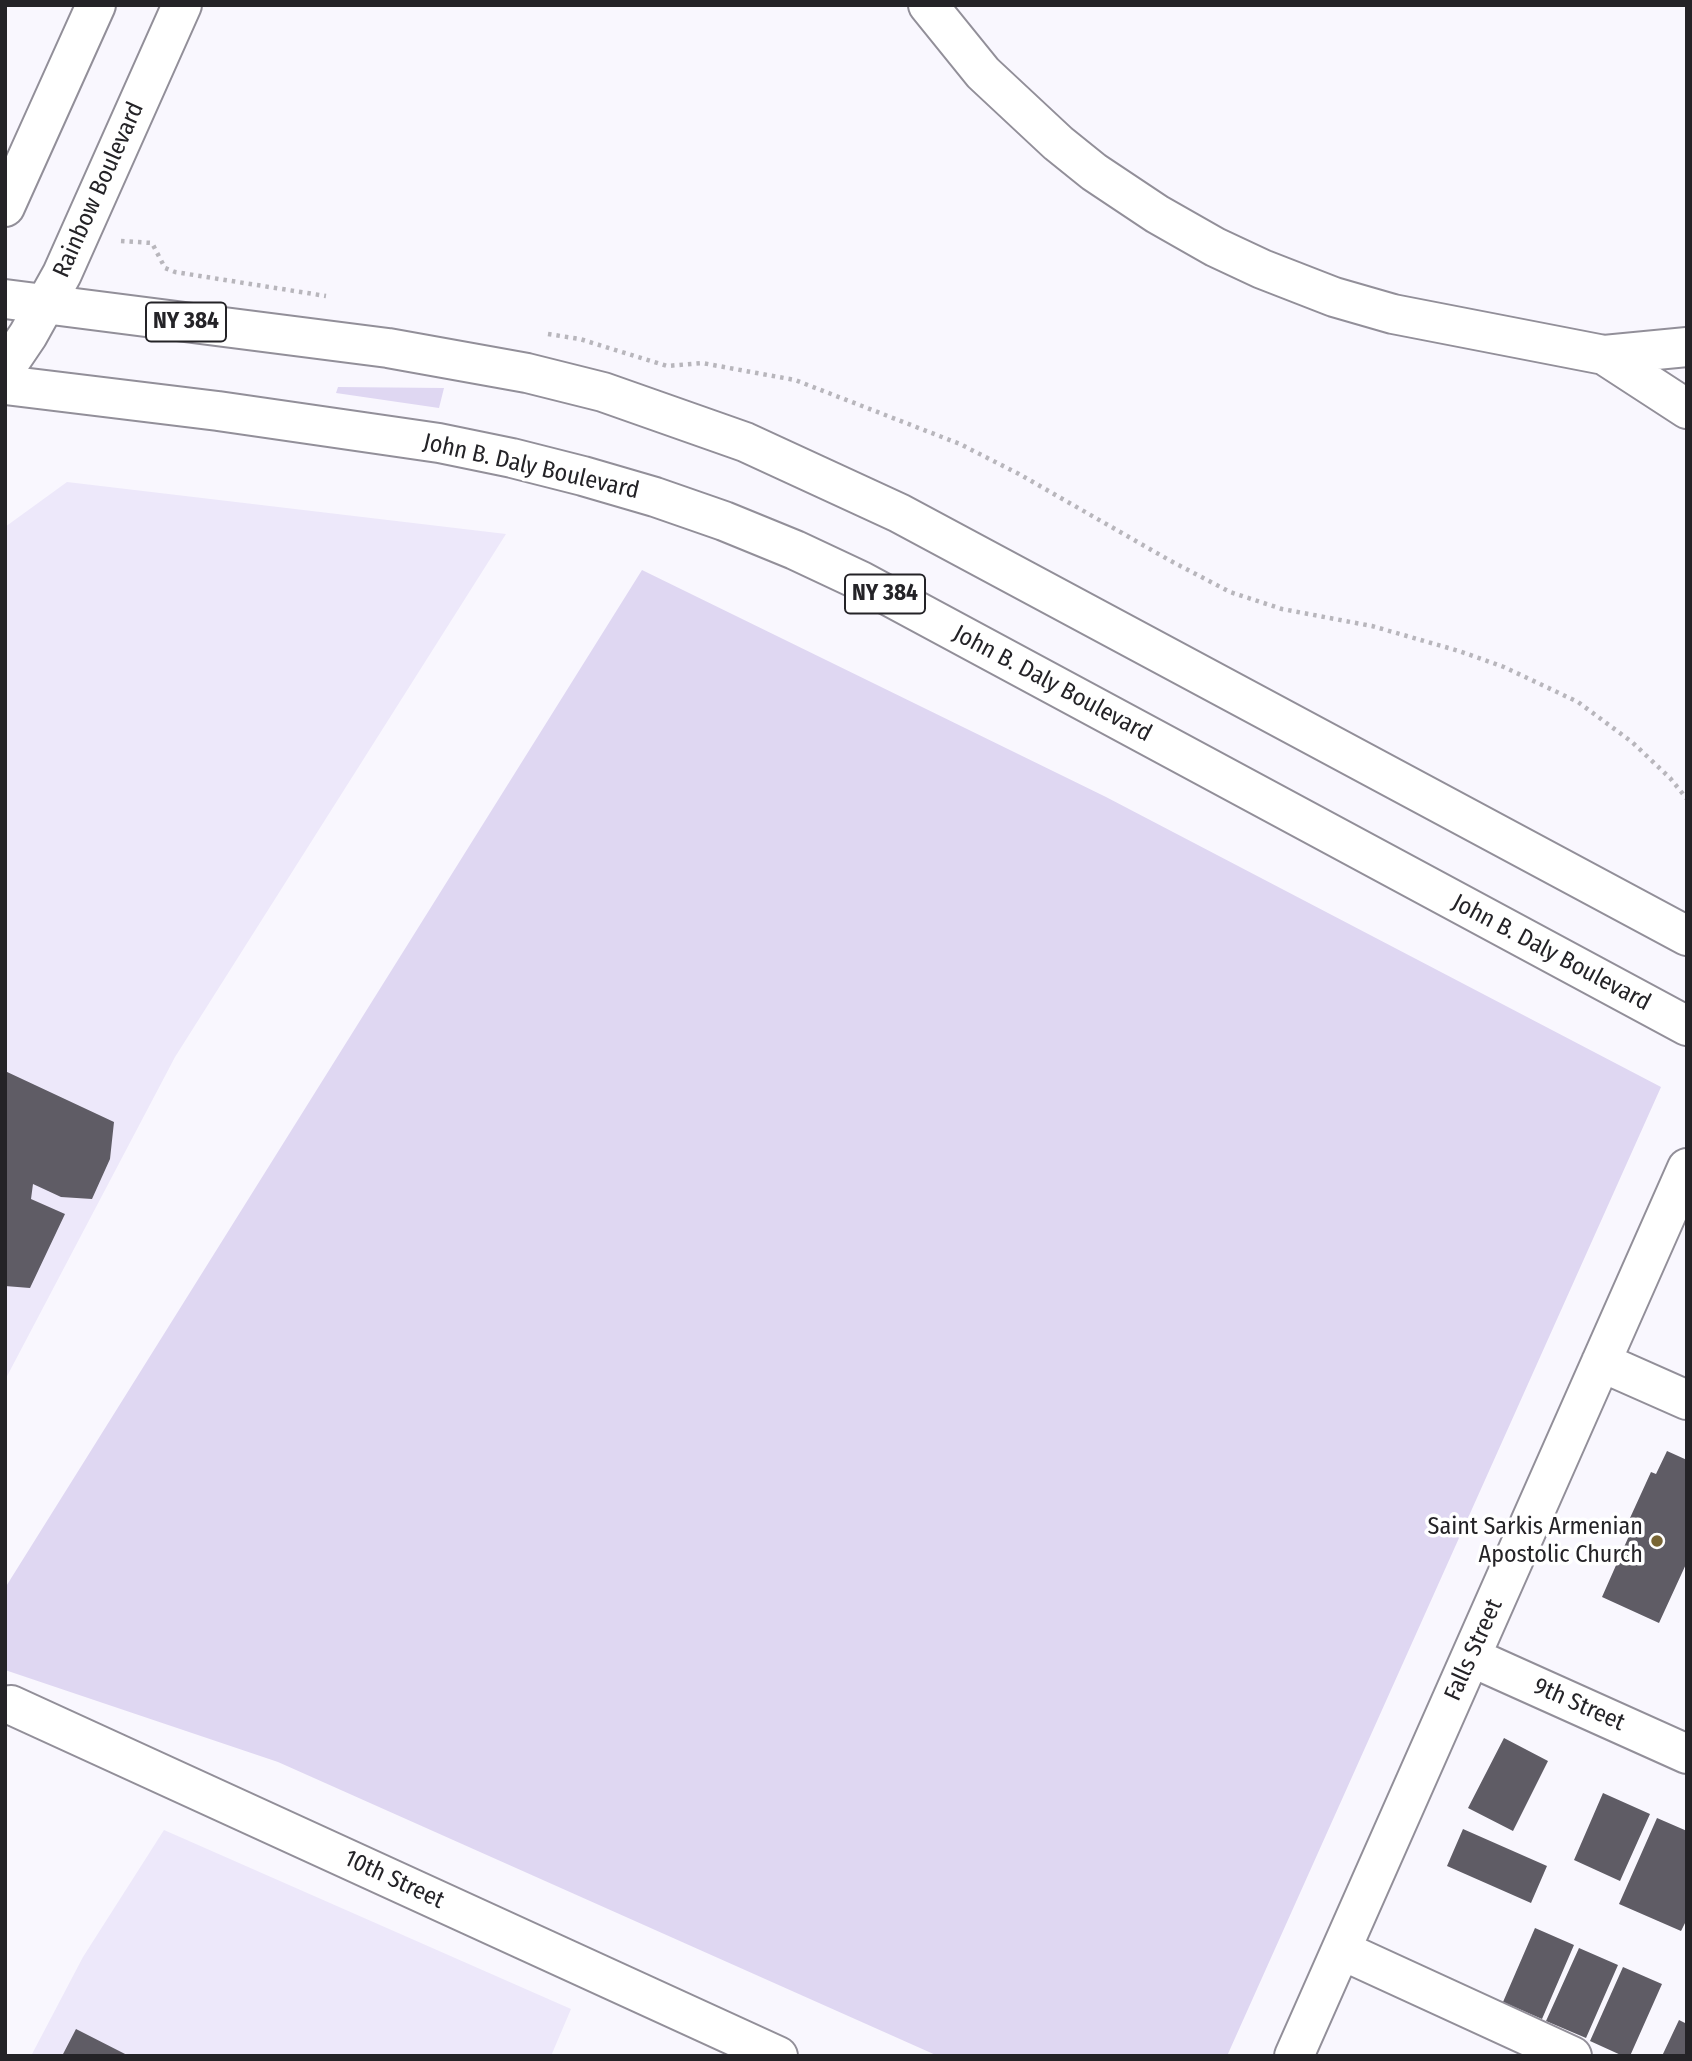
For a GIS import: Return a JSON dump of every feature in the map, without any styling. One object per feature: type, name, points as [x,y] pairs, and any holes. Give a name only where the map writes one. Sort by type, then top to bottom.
[{"type":"main road","points":[[5,207],[96,5]]},
{"type":"main road","name":"Rainbow Boulevard","points":[[5,369],[45,305],[79,238],[182,5]]},
{"type":"main road","points":[[928,5],[983,73],[1058,143],[1157,214],[1215,247],[1262,269],[1393,314],[1604,355],[1687,347]]},
{"type":"main road","name":"NY 384","points":[[5,299],[375,346],[527,373],[603,392],[745,442],[899,513],[1687,936]]},
{"type":"main road","points":[[1604,355],[1687,408]]},
{"type":"main road","name":"John B. Daly Boulevard","points":[[5,385],[218,411],[439,443],[583,476],[724,521],[861,581],[1687,1026]]},
{"type":"main road","name":"Falls Street","points":[[1294,2056],[1687,1168]]},
{"type":"main road","points":[[1601,1362],[1687,1400]]},
{"type":"main road","name":"9th Street","points":[[1471,1657],[1687,1754]]},
{"type":"main road","name":"10th Street","points":[[11,1705],[778,2056]]},
{"type":"main road","points":[[1341,1950],[1572,2056]]},
{"type":"path","points":[[667,366],[702,363],[795,380],[960,444],[1230,592],[1282,609],[1372,626],[1504,667],[1578,702],[1632,742],[1670,778],[1687,799]]},
{"type":"shaded area","points":[[338,387],[444,388],[439,408],[336,393]]},
{"type":"shaded area","points":[[67,482],[506,534],[175,1057],[5,1380],[5,527]]},
{"type":"shaded area","points":[[642,570],[1106,797],[1661,1087],[1227,2056],[938,2056],[278,1762],[5,1670],[5,1588]]},
{"type":"shaded area","points":[[164,1830],[571,2009],[551,2056],[31,2056],[83,1957]]},
{"type":"building","points":[[5,1071],[114,1122],[110,1159],[92,1199],[61,1197],[33,1184],[31,1199],[65,1214],[30,1288],[5,1286]]},
{"type":"building","name":"Saint Sarkis Armenian Apostolic Church","points":[[1667,1451],[1687,1460],[1687,1562],[1659,1623],[1602,1597],[1636,1520],[1630,1518],[1651,1472],[1656,1474]]},
{"type":"building","points":[[1504,1738],[1548,1761],[1513,1831],[1468,1808]]},
{"type":"building","points":[[1603,1793],[1650,1814],[1620,1881],[1574,1860]]},
{"type":"building","points":[[1657,1818],[1687,1831],[1687,1919],[1681,1931],[1619,1904]]},
{"type":"building","points":[[1463,1829],[1547,1866],[1531,1903],[1447,1866]]},
{"type":"building","points":[[1535,1928],[1574,1945],[1542,2019],[1503,2002]]},
{"type":"building","points":[[1579,1948],[1618,1965],[1586,2038],[1546,2021]]},
{"type":"building","points":[[1623,1967],[1662,1984],[1630,2056],[1623,2056],[1590,2041]]},
{"type":"building","points":[[1679,2020],[1687,2024],[1687,2056],[1662,2056]]},
{"type":"building","points":[[76,2029],[129,2056],[62,2056]]},
{"type":"place","name":"Saint Sarkis Armenian Apostolic Church","points":[[1657,1541]]}]
